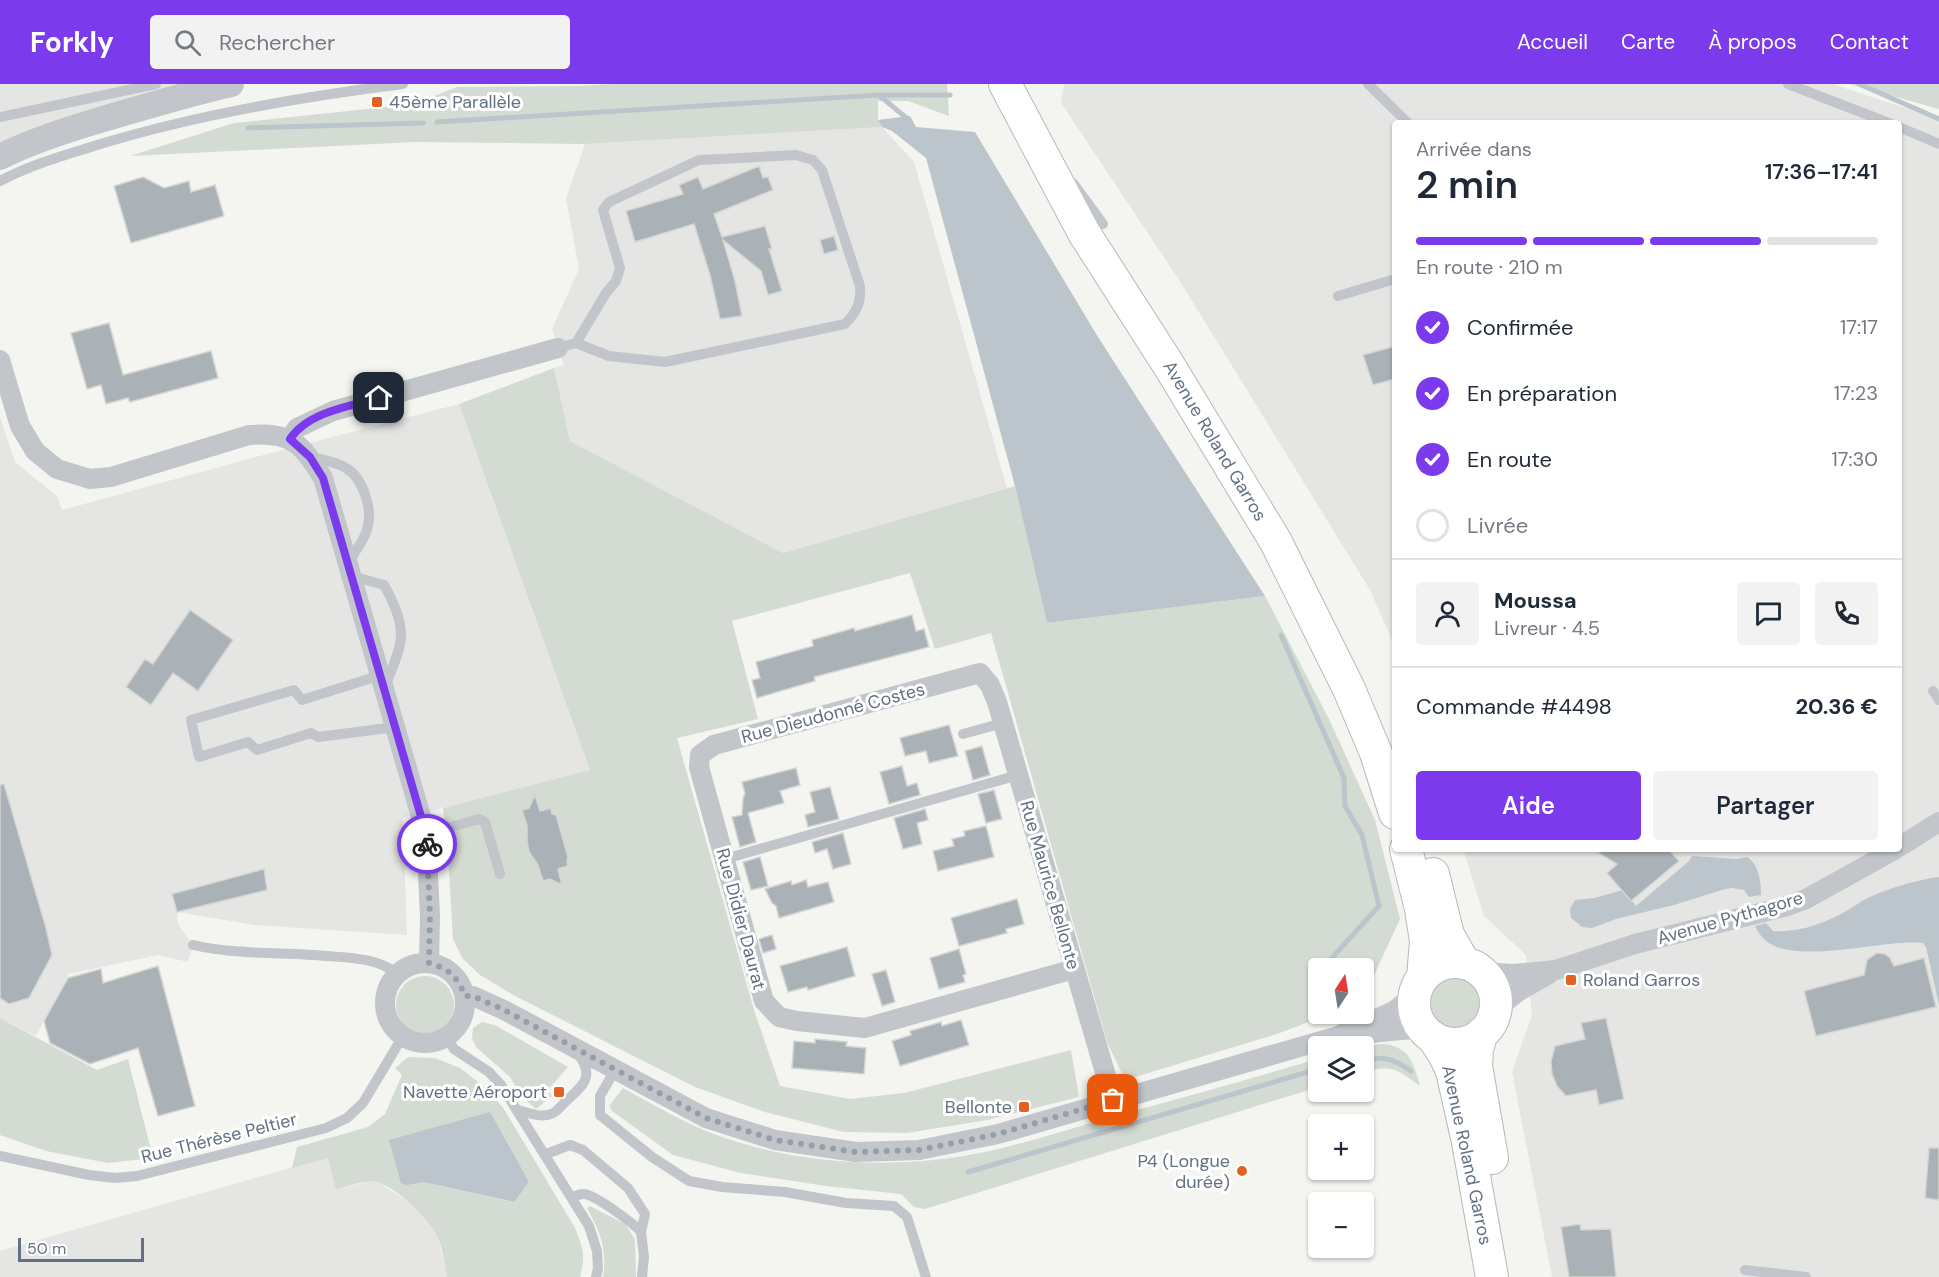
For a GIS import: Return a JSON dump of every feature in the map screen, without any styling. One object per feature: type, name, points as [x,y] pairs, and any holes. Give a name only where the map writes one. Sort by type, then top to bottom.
[{"type":"main road","name":"Avenue Roland Garros","points":[[1005,84],[1084,233],[1276,542],[1349,689],[1376,753],[1392,804]]},
{"type":"main road","name":"Avenue Roland Garros","points":[[1030,84],[1066,158],[1103,224],[1234,432],[1287,521],[1353,649],[1392,742]]},
{"type":"main road","points":[[1407,852],[1421,909],[1426,941],[1414,1006],[1417,1018],[1428,1032],[1444,1042],[1457,1044],[1470,1041],[1488,1022],[1494,988],[1473,967],[1448,935],[1427,852]]},
{"type":"main road","points":[[1419,986],[1431,969],[1442,964],[1453,962],[1473,967]]},
{"type":"main road","name":"Avenue Roland Garros","points":[[1488,1022],[1477,1050],[1476,1066],[1512,1277]]},
{"type":"main road","name":"Avenue Roland Garros","points":[[1428,1032],[1445,1056],[1452,1071],[1468,1142],[1492,1277]]},
{"type":"street","points":[[0,157],[18,148],[80,126],[231,84]]},
{"type":"street","points":[[290,439],[297,428],[333,411],[567,345]]},
{"type":"street","points":[[0,360],[20,426],[35,451],[57,469],[90,479],[111,477],[249,435],[272,434],[290,439],[310,457],[323,478],[426,834],[430,916],[429,963]]},
{"type":"street","name":"Rue Maurice Bellonte","points":[[980,673],[990,685],[1003,723],[1113,1100]]},
{"type":"street","name":"Rue Dieudonné Costes","points":[[699,767],[700,755],[714,746],[980,673]]},
{"type":"street","name":"Rue Didier Daurat","points":[[699,767],[764,1001],[779,1017],[865,1028],[1074,969]]},
{"type":"street","name":"Avenue Pythagore","points":[[1902,845],[1939,822]]},
{"type":"street","name":"Avenue Pythagore","points":[[1488,1022],[1519,991],[1556,970],[1635,944],[1784,907],[1806,898],[1890,852]]},
{"type":"street","points":[[429,963],[452,974],[460,984],[465,996],[465,1007],[456,1029],[437,1041],[425,1043],[413,1041],[394,1028],[385,1006],[390,983],[398,974],[407,968],[429,963]]},
{"type":"street","name":"Avenue Pythagore","points":[[1473,967],[1513,974],[1556,970]]},
{"type":"street","points":[[1338,1036],[1394,1011],[1419,986]]},
{"type":"street","points":[[465,996],[473,996],[504,1010],[706,1118],[775,1140],[856,1152],[919,1150],[998,1134],[1308,1045]]},
{"type":"street","points":[[1338,1036],[1428,1032]]},
{"type":"lane","points":[[0,117],[156,84]]},
{"type":"lane","points":[[0,181],[57,158],[182,122],[268,104],[403,84]]},
{"type":"lane","points":[[1015,84],[1058,162],[1103,224]]},
{"type":"lane","points":[[1368,84],[1405,120]]},
{"type":"lane","points":[[1788,84],[1881,120]]},
{"type":"lane","points":[[1902,128],[1939,144]]},
{"type":"lane","points":[[796,155],[813,160],[822,170],[860,286],[861,300],[855,315],[845,324],[665,362],[609,356],[567,345],[616,281],[620,268],[603,210],[609,202],[699,160],[796,155]]},
{"type":"lane","points":[[1338,296],[1392,280]]},
{"type":"lane","points":[[310,457],[328,460],[353,472],[362,483],[370,510],[367,531],[350,570],[384,585],[394,604],[401,634],[397,655],[383,682],[302,700],[294,690],[191,720],[200,757],[248,742],[257,750],[311,733],[318,737],[396,727]]},
{"type":"lane","points":[[963,734],[1003,723]]},
{"type":"lane","points":[[725,859],[1018,775]]},
{"type":"lane","points":[[426,834],[479,819],[485,822],[500,874]]},
{"type":"lane","points":[[193,945],[214,950],[288,952],[366,960],[388,966],[398,974]]},
{"type":"lane","name":"Rue Thérèse Peltier","points":[[0,1156],[115,1178],[137,1176],[326,1128],[346,1118],[363,1103],[403,1036]]},
{"type":"lane","points":[[447,1036],[454,1049],[489,1072],[501,1085],[573,1197],[589,1226],[597,1251],[596,1277]]},
{"type":"lane","points":[[518,1110],[539,1116],[553,1113],[582,1087],[588,1076],[585,1062],[575,1048]]},
{"type":"lane","points":[[615,1070],[600,1096],[600,1115],[652,1157],[689,1181],[722,1187],[784,1192],[846,1203],[894,1206],[907,1217],[926,1277]]},
{"type":"lane","points":[[546,1154],[570,1145],[583,1150],[628,1188],[645,1214],[641,1232],[644,1257],[642,1277]]},
{"type":"lane","points":[[573,1197],[583,1194],[593,1197],[631,1222],[641,1232]]},
{"type":"lane","points":[[1745,1270],[1806,1277]]},
{"type":"shaded area","points":[[0,84],[190,84],[0,145]]},
{"type":"shaded area","points":[[611,84],[947,84],[949,116],[908,101],[878,101],[878,120],[882,127],[585,144],[415,142],[130,156],[234,123],[414,104],[457,87]]},
{"type":"shaded area","points":[[1064,84],[1832,84],[1939,119],[1939,1277],[1552,1277],[1512,1072],[1532,1015],[1526,955],[1484,916],[1464,852],[1902,852],[1902,120],[1392,120],[1392,640],[1370,590],[1181,283],[1061,103]]},
{"type":"shaded area","points":[[1850,84],[1939,84],[1939,109]]},
{"type":"shaded area","points":[[910,116],[916,127],[975,132],[1098,337],[1265,596],[1047,623],[1015,486],[926,158],[892,131],[882,127],[878,120]]},
{"type":"shaded area","points":[[882,127],[914,162],[1007,488],[783,553],[570,441],[554,368],[564,365],[552,329],[579,269],[566,198],[585,144]]},
{"type":"shaded area","points":[[554,368],[570,441],[783,553],[1015,486],[1047,623],[1265,596],[1330,721],[1375,820],[1400,919],[1374,975],[1374,958],[1308,958],[1308,1022],[1277,1034],[1125,1080],[1107,1042],[991,633],[935,649],[910,573],[732,621],[758,719],[677,738],[754,1010],[780,1086],[850,1099],[904,1093],[1071,1050],[1079,1097],[987,1120],[907,1133],[844,1132],[765,1112],[695,1087],[515,996],[480,975],[462,958],[453,939],[443,808],[590,770],[459,404]]},
{"type":"shaded area","points":[[459,404],[591,771],[403,818],[407,935],[254,925],[177,912],[178,924],[193,945],[188,962],[158,955],[69,974],[36,1036],[0,1018],[0,417],[15,462],[57,496],[62,510]]},
{"type":"shaded area","points":[[1692,856],[1737,859],[1747,857],[1757,869],[1761,895],[1749,897],[1744,890],[1725,889],[1674,905],[1616,919],[1592,928],[1582,927],[1571,918],[1570,909],[1575,900],[1595,898],[1623,890],[1636,906],[1688,862]]},
{"type":"shaded area","points":[[1939,877],[1939,1005],[1926,947],[1923,943],[1794,951],[1776,947],[1763,938],[1755,926],[1766,923],[1773,931],[1783,931],[1812,926],[1831,919],[1865,899],[1885,891],[1912,882]]},
{"type":"shaded area","points":[[419,976],[431,976],[446,984],[454,999],[454,1011],[446,1026],[431,1034],[419,1034],[404,1026],[396,1011],[396,999],[404,984]]},
{"type":"shaded area","points":[[1455,977],[1469,981],[1477,989],[1481,1003],[1477,1017],[1469,1025],[1455,1029],[1441,1025],[1433,1017],[1429,1003],[1433,989],[1441,981]]},
{"type":"shaded area","points":[[0,1018],[97,1070],[128,1059],[153,1158],[108,1163],[46,1151],[0,1135]]},
{"type":"shaded area","points":[[482,1022],[495,1025],[568,1067],[547,1091],[552,1096],[536,1109],[522,1097],[510,1077],[476,1047],[472,1038],[473,1028]]},
{"type":"shaded area","points":[[1374,1045],[1389,1045],[1403,1051],[1412,1062],[1420,1086],[1399,1072],[1388,1069],[1374,1071]]},
{"type":"shaded area","points":[[408,1057],[435,1058],[460,1068],[486,1088],[504,1109],[575,1228],[583,1252],[580,1277],[447,1277],[437,1236],[427,1221],[402,1196],[376,1182],[356,1184],[336,1190],[328,1158],[292,1168],[297,1147],[368,1127],[385,1114],[402,1075],[395,1068]],"holes":[[[423,1182],[529,1182],[513,1202]]]},
{"type":"shaded area","points":[[1308,1062],[1308,1090],[925,1209],[914,1207],[901,1194],[826,1186],[741,1173],[673,1155],[612,1111],[609,1106],[623,1088],[699,1128],[725,1138],[757,1148],[825,1160],[893,1163],[927,1161],[1009,1146]]},
{"type":"shaded area","points":[[490,1112],[529,1182],[514,1202],[423,1182],[407,1185],[401,1183],[389,1140]]},
{"type":"shaded area","points":[[328,1157],[336,1190],[365,1182],[378,1182],[424,1216],[438,1237],[447,1277],[0,1277],[0,1251]]},
{"type":"shaded area","points":[[590,1206],[625,1224],[635,1239],[636,1277],[603,1277],[603,1249],[596,1226],[587,1208]]},
{"type":"building","points":[[759,166],[763,178],[768,177],[773,190],[714,214],[722,237],[765,226],[772,249],[769,249],[782,291],[768,295],[761,271],[723,240],[742,316],[720,319],[710,275],[694,224],[635,242],[626,211],[683,194],[679,185],[698,177],[703,189]]},
{"type":"building","points":[[143,177],[164,188],[189,181],[191,192],[215,185],[224,216],[131,243],[114,186]]},
{"type":"building","points":[[834,236],[838,250],[824,254],[820,240]]},
{"type":"building","points":[[109,323],[123,375],[211,351],[218,378],[130,402],[128,398],[106,404],[101,385],[87,389],[71,333]]},
{"type":"building","points":[[1392,347],[1392,380],[1373,385],[1363,355]]},
{"type":"building","points":[[190,610],[233,640],[198,691],[173,673],[151,705],[126,687],[145,659],[153,664]]},
{"type":"building","points":[[912,615],[916,631],[924,629],[929,647],[814,677],[815,681],[757,698],[752,680],[760,678],[756,662],[813,646],[812,640]]},
{"type":"building","points":[[949,725],[958,756],[929,763],[926,751],[905,756],[900,738]]},
{"type":"building","points":[[982,746],[990,775],[973,780],[965,751]]},
{"type":"building","points":[[902,766],[907,786],[917,783],[920,795],[889,804],[880,772]]},
{"type":"building","points":[[796,768],[800,785],[780,791],[784,803],[748,813],[756,842],[740,847],[732,817],[742,815],[745,794],[742,782]]},
{"type":"building","points":[[4,784],[52,955],[29,998],[9,1004],[0,998],[0,785]]},
{"type":"building","points":[[830,787],[839,819],[808,827],[805,815],[815,812],[810,792]]},
{"type":"building","points":[[994,790],[1002,819],[986,823],[978,794]]},
{"type":"building","points":[[535,795],[540,811],[551,808],[552,814],[556,815],[568,857],[568,866],[558,869],[562,885],[550,879],[543,881],[538,865],[529,852],[527,826],[522,810],[529,808]]},
{"type":"building","points":[[925,809],[928,820],[917,823],[922,844],[903,849],[894,818]]},
{"type":"building","points":[[986,826],[994,857],[938,871],[933,851],[954,846],[952,839],[965,836],[964,831]]},
{"type":"building","points":[[843,833],[851,864],[833,869],[827,849],[815,853],[812,842]]},
{"type":"building","points":[[1597,852],[1671,852],[1679,861],[1631,901],[1607,873],[1617,864]]},
{"type":"building","points":[[760,857],[768,886],[751,890],[743,862]]},
{"type":"building","points":[[264,869],[267,890],[177,912],[172,894]]},
{"type":"building","points":[[806,880],[808,887],[828,882],[834,902],[779,918],[776,906],[765,889],[791,881],[792,885]]},
{"type":"building","points":[[1017,899],[1024,924],[1006,929],[1007,933],[959,946],[951,918]]},
{"type":"building","points":[[772,935],[776,949],[763,953],[759,939]]},
{"type":"building","points":[[847,947],[855,976],[808,990],[807,987],[788,992],[780,966]]},
{"type":"building","points":[[959,949],[966,974],[963,975],[965,982],[939,989],[930,958]]},
{"type":"building","points":[[1877,953],[1885,954],[1894,966],[1924,958],[1936,1007],[1816,1036],[1804,991],[1864,975],[1867,960]]},
{"type":"building","points":[[158,966],[195,1106],[158,1116],[138,1048],[90,1064],[50,1043],[44,1021],[68,978],[101,969],[103,983]]},
{"type":"building","points":[[886,970],[895,1002],[882,1006],[872,974]]},
{"type":"building","points":[[1606,1018],[1624,1099],[1599,1105],[1596,1090],[1566,1096],[1557,1086],[1552,1074],[1551,1061],[1555,1046],[1585,1039],[1581,1023]]},
{"type":"building","points":[[961,1020],[969,1045],[900,1066],[892,1041],[911,1035],[910,1031],[941,1022],[942,1026]]},
{"type":"building","points":[[815,1039],[847,1042],[846,1046],[866,1048],[864,1074],[792,1068],[794,1041],[815,1043]]},
{"type":"building","points":[[1929,1148],[1939,1148],[1939,1200],[1925,1198]]},
{"type":"building","points":[[1580,1224],[1581,1230],[1611,1229],[1616,1277],[1569,1277],[1561,1227]]},
{"type":"waterway","points":[[1859,84],[1939,119]]},
{"type":"waterway","points":[[879,95],[910,121]]},
{"type":"waterway","points":[[437,122],[879,95],[950,95]]},
{"type":"waterway","points":[[248,128],[423,123]]},
{"type":"waterway","points":[[1281,635],[1344,778],[1345,806],[1362,835],[1379,906],[1332,958]]},
{"type":"waterway","points":[[1374,1059],[1389,1059],[1411,1071]]},
{"type":"waterway","points":[[968,1172],[1308,1072]]},
{"type":"way so far","points":[[427,844],[429,963],[452,974],[460,984],[465,996],[473,996],[504,1010],[706,1118],[775,1140],[856,1152],[919,1150],[998,1134],[1113,1100]]},
{"type":"place","name":"45ème Parallèle","points":[[377,102]]},
{"type":"place","name":"Roland Garros","points":[[1571,980]]},
{"type":"place","name":"Navette Aéroport","points":[[559,1092]]},
{"type":"place","name":"Bellonte","points":[[1024,1107]]},
{"type":"place","name":"P4 (Longue durée)","points":[[1242,1171]]},
{"type":"route","points":[[379,398],[333,411],[313,420],[297,428],[290,439],[310,457],[323,478],[427,844]]}]
